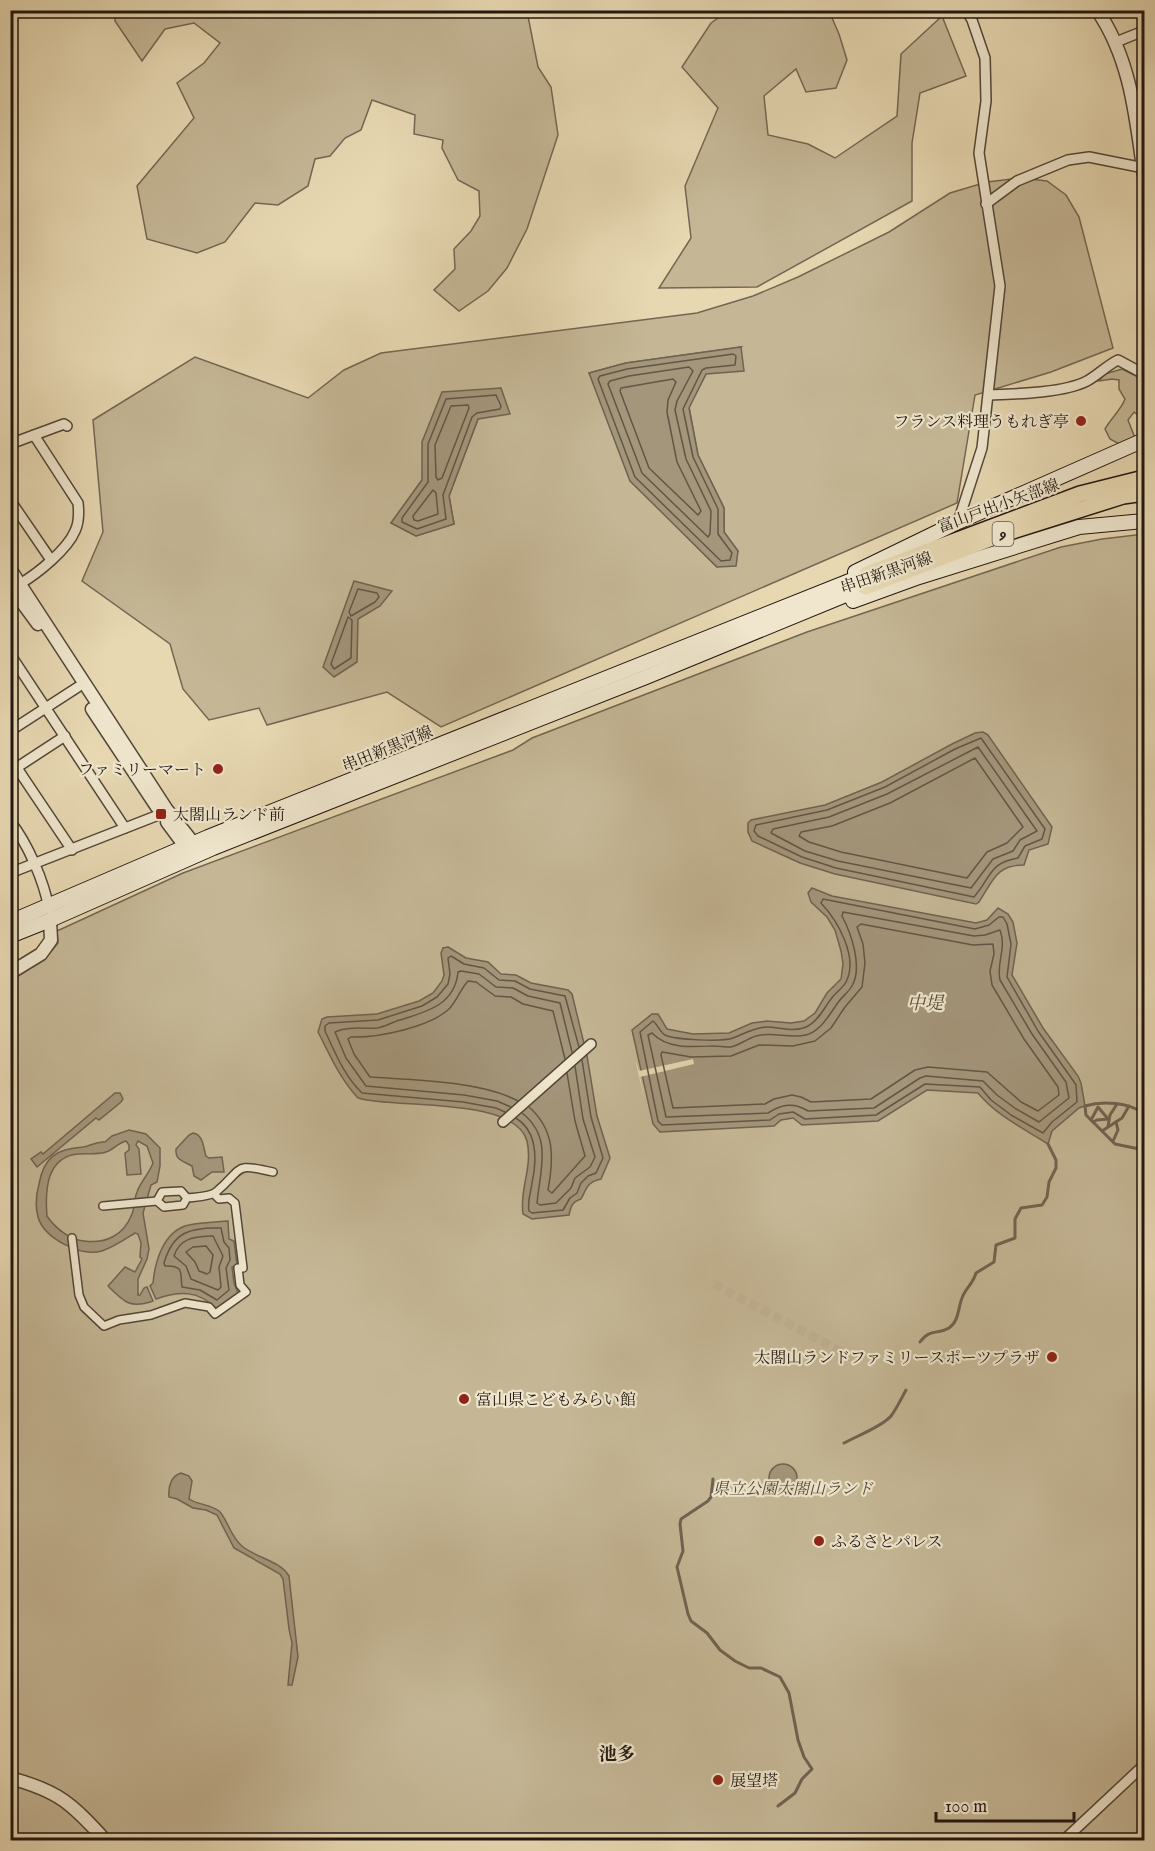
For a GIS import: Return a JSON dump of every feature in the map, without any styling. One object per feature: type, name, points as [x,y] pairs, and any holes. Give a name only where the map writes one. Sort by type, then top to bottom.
[{"type":"main road","name":"串田新黒河線","points":[[10,936],[50,920],[193,850],[777,608],[958,522],[1144,440]]},
{"type":"main road","name":"富山戸出小矢部線","points":[[866,580],[1059,501],[1144,478]]},
{"type":"main road","name":"富山戸出小矢部線","points":[[866,580],[1124,496],[1144,493]]},
{"type":"main road","name":"串田新黒河線","points":[[10,922],[48,905],[645,677],[930,573],[1079,528],[1144,521]]},
{"type":"main road","name":"串田新黒河線","points":[[777,608],[866,580]]},
{"type":"main road","name":"串田新黒河線","points":[[645,677],[866,580]]},
{"type":"street","points":[[958,522],[982,448],[1000,286],[979,153],[986,100],[986,66],[972,20],[966,10]]},
{"type":"street","points":[[986,204],[1017,181],[1068,160],[1089,157],[1144,170],[1124,60],[1097,10]]},
{"type":"street","points":[[1116,42],[1141,32],[1144,24]]},
{"type":"street","points":[[989,395],[1066,387],[1087,381],[1107,365],[1118,360],[1144,374]]},
{"type":"street","points":[[10,444],[64,424],[67,426]]},
{"type":"street","points":[[15,585],[51,560],[75,531],[79,514],[78,503],[33,435]]},
{"type":"street","points":[[10,500],[51,560]]},
{"type":"street","points":[[10,569],[15,585],[193,850]]},
{"type":"street","points":[[15,585],[14,601],[36,621],[78,687],[100,712],[161,814],[193,850]]},
{"type":"street","points":[[12,660],[46,707],[125,828]]},
{"type":"street","points":[[10,732],[78,687]]},
{"type":"street","points":[[65,736],[14,770],[72,850]]},
{"type":"street","points":[[10,873],[161,814]]},
{"type":"street","points":[[10,821],[34,864],[48,905],[51,940],[41,954],[10,973]]},
{"type":"street","points":[[503,1122],[591,1044]]},
{"type":"street","points":[[187,1198],[214,1194],[237,1170],[248,1166],[273,1172]]},
{"type":"street","points":[[156,1201],[162,1192],[181,1191],[187,1198]]},
{"type":"street","points":[[72,1238],[79,1295],[84,1307],[104,1326],[119,1320],[151,1316],[185,1303],[209,1307],[215,1314],[246,1292],[240,1285],[238,1268],[243,1268],[235,1203],[229,1198],[219,1199],[214,1194]]},
{"type":"street","points":[[103,1206],[156,1201],[164,1207],[183,1205],[187,1198]]},
{"type":"street","points":[[1064,1840],[1144,1765]]},
{"type":"street","points":[[10,1778],[51,1791],[68,1802],[105,1840]]},
{"type":"green space","points":[[115,11],[527,11],[538,67],[551,87],[558,135],[527,229],[507,268],[488,291],[459,311],[434,290],[455,269],[454,249],[471,231],[480,216],[479,191],[458,180],[442,148],[443,140],[414,134],[415,115],[372,100],[361,130],[345,138],[330,156],[315,159],[308,186],[278,205],[255,203],[225,242],[197,253],[147,239],[137,186],[194,118],[177,83],[204,63],[220,43],[194,23],[165,29],[142,61],[115,21]]},
{"type":"green space","points":[[728,11],[829,11],[847,60],[836,88],[806,92],[796,69],[764,96],[768,135],[808,144],[835,158],[897,116],[901,54],[942,16],[966,76],[920,93],[912,143],[912,201],[757,287],[659,288],[691,238],[685,186],[718,108],[682,67],[711,23]]},
{"type":"green space","points":[[1020,178],[1047,181],[1066,195],[1079,217],[1113,348],[1051,372],[975,395],[957,503],[441,727],[387,692],[267,725],[259,708],[209,720],[183,689],[170,644],[82,581],[103,532],[93,420],[195,357],[308,398],[344,370],[381,353],[697,313],[753,296],[798,277],[889,232],[950,193],[987,182]],"holes":[[[741,347],[706,374],[689,407],[698,455],[724,508],[724,532],[738,551],[717,567],[686,536],[589,373],[626,363]],[[501,388],[478,419],[449,496],[454,524],[416,536],[391,523],[422,480]]]},
{"type":"green space","points":[[1122,369],[1144,380],[1144,420],[1134,412],[1128,420],[1135,438],[1121,445],[1110,439],[1105,429],[1125,399],[1119,389],[1119,380],[1099,381],[1105,374]]},
{"type":"green space","name":"県立公園太閤山ランド","points":[[1144,534],[1144,1840],[11,1840],[11,980],[45,959],[58,943],[57,931],[183,873],[513,750],[532,738],[807,632],[1061,547]]},
{"type":"water","points":[[741,347],[744,371],[706,374],[689,408],[698,455],[724,508],[724,532],[738,551],[736,566],[717,567],[630,481],[589,373],[626,363]]},
{"type":"water","points":[[501,388],[510,414],[478,419],[449,496],[454,524],[416,536],[391,523],[422,480],[422,442],[442,392]]},
{"type":"water","points":[[354,581],[392,591],[380,606],[358,619],[357,662],[334,677],[323,667]]},
{"type":"water","points":[[983,732],[988,735],[1052,827],[1048,844],[1029,850],[1024,865],[1001,871],[976,904],[835,874],[800,863],[752,841],[748,832],[748,823],[751,820],[825,805],[882,782],[952,744],[975,733]]},
{"type":"water","name":"中堤","points":[[812,888],[832,896],[976,923],[987,920],[998,908],[1008,914],[1013,922],[1017,943],[1012,975],[1043,1028],[1078,1076],[1085,1106],[1079,1108],[1052,1131],[1048,1144],[1002,1115],[978,1093],[927,1090],[878,1121],[802,1125],[793,1118],[781,1120],[774,1126],[660,1132],[653,1124],[632,1030],[652,1014],[658,1014],[667,1029],[693,1034],[729,1033],[752,1023],[767,1021],[791,1023],[804,1021],[815,1013],[827,993],[841,979],[843,964],[835,930],[827,917],[811,902],[808,893]]},
{"type":"water","points":[[448,947],[466,958],[488,962],[501,974],[516,975],[531,983],[568,990],[572,994],[587,1056],[597,1116],[610,1158],[601,1179],[588,1186],[581,1199],[572,1205],[569,1215],[532,1219],[523,1214],[528,1151],[527,1141],[518,1127],[500,1117],[477,1111],[358,1098],[341,1075],[318,1032],[322,1019],[327,1017],[377,1014],[419,1001],[433,993],[444,975],[441,953],[443,948]]},
{"type":"water","points":[[115,1093],[120,1093],[123,1099],[121,1102],[99,1120],[96,1118],[37,1167],[31,1159],[41,1152],[43,1154]]},
{"type":"water","points":[[129,1130],[146,1134],[160,1148],[157,1182],[151,1185],[143,1213],[149,1249],[138,1279],[138,1295],[147,1287],[153,1301],[145,1303],[128,1302],[108,1286],[125,1267],[135,1272],[142,1259],[138,1234],[135,1233],[102,1251],[84,1251],[55,1239],[42,1225],[37,1213],[38,1188],[48,1161],[59,1152],[105,1142],[112,1136]],"holes":[[[126,1141],[129,1150],[125,1153],[127,1175],[141,1174],[139,1149],[136,1145],[138,1141],[147,1146],[153,1163],[139,1188],[134,1209],[124,1228],[107,1239],[92,1242],[68,1236],[54,1225],[47,1216],[46,1196],[50,1177],[59,1161],[78,1154],[106,1152]]]},
{"type":"water","points":[[193,1133],[201,1139],[206,1156],[209,1158],[222,1157],[224,1172],[212,1172],[201,1180],[194,1176],[192,1166],[177,1156],[176,1149]]},
{"type":"water","points":[[228,1221],[229,1239],[234,1241],[237,1265],[232,1267],[238,1293],[217,1309],[196,1295],[181,1294],[156,1299],[150,1286],[153,1283],[162,1248],[173,1233],[189,1225]]},
{"type":"water","points":[[783,1464],[793,1468],[797,1478],[793,1488],[783,1492],[773,1488],[769,1478],[773,1468]]},
{"type":"water","points":[[181,1473],[189,1476],[192,1481],[189,1499],[219,1511],[242,1546],[279,1566],[289,1576],[298,1657],[292,1685],[288,1685],[292,1643],[283,1579],[280,1574],[234,1548],[217,1515],[193,1508],[169,1497],[171,1482]]},
{"type":"pier","points":[[693,1059],[694,1064],[640,1077],[645,1101],[635,1060],[639,1071]]},
{"type":"waterway","points":[[1144,1113],[1116,1104],[1100,1103],[1085,1106],[1086,1115],[1115,1144],[1144,1150]]},
{"type":"waterway","points":[[1108,1126],[1110,1115],[1117,1104]]},
{"type":"waterway","points":[[1102,1131],[1122,1118],[1129,1106]]},
{"type":"waterway","points":[[1091,1120],[1098,1107],[1108,1119],[1093,1122]]},
{"type":"waterway","points":[[1113,1141],[1118,1130],[1116,1122]]},
{"type":"waterway","points":[[920,1342],[930,1333],[945,1330],[952,1325],[963,1295],[976,1273],[994,1262],[996,1245],[1015,1238],[1015,1219],[1021,1208],[1042,1205],[1047,1197],[1049,1182],[1056,1168],[1056,1160],[1048,1144]]},
{"type":"waterway","points":[[844,1443],[887,1420],[906,1390]]},
{"type":"waterway","points":[[713,1479],[711,1497],[708,1501],[681,1519],[683,1551],[677,1567],[691,1621],[707,1633],[720,1650],[735,1661],[749,1668],[761,1668],[780,1677],[789,1693],[798,1740],[804,1757],[812,1769],[802,1779],[795,1793],[778,1806]]},
{"type":"waterway","points":[[10,1832],[32,1840]]},
{"type":"tunnel","points":[[714,1284],[855,1359]]},
{"type":"place","name":"フランス料理うもれぎ亭","points":[[1081,421]]},
{"type":"place","name":"ファミリーマート","points":[[218,769]]},
{"type":"place","name":"太閤山ランド前","points":[[161,814]]},
{"type":"place","name":"太閤山ランドファミリースポーツプラザ","points":[[1052,1357]]},
{"type":"place","name":"富山県こどもみらい館","points":[[464,1399]]},
{"type":"place","name":"ふるさとパレス","points":[[819,1541]]},
{"type":"place","name":"展望塔","points":[[718,1780]]},
{"type":"district","name":"池多","points":[[617,1754]]}]
